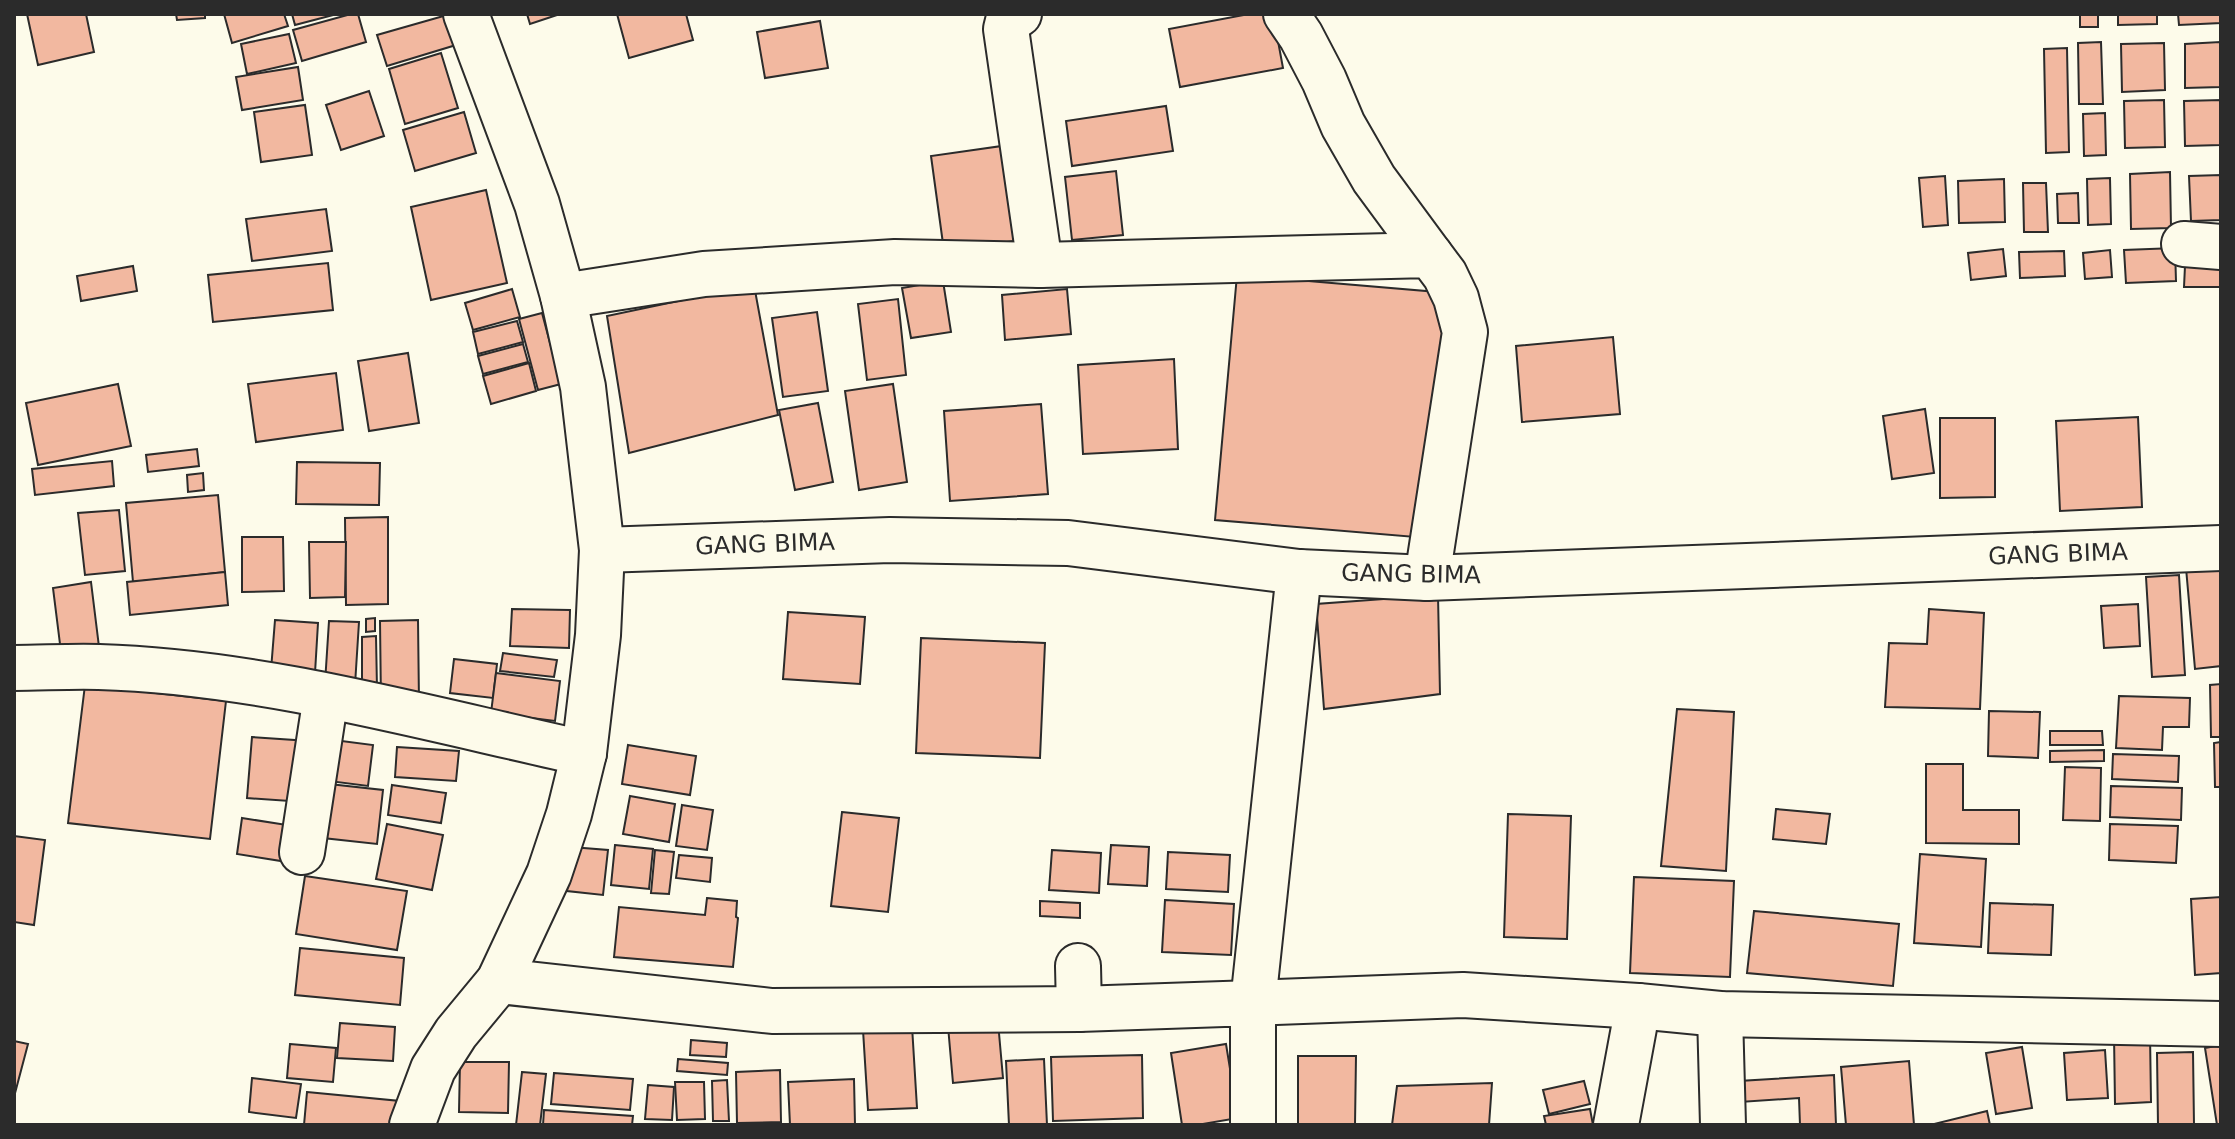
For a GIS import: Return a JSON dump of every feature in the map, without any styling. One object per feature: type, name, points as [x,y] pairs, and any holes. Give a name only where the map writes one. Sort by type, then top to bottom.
[{"type":"street","points":[[412,1125],[433,1069],[456,1033],[499,981],[549,874],[569,814],[584,753],[598,635],[602,550],[583,387],[563,296],[537,204],[466,14]]},
{"type":"street","points":[[1019,14],[1008,21],[1006,29],[1040,265]]},
{"type":"street","points":[[1286,14],[1301,36],[1343,125],[1374,179],[1445,275],[1456,298],[1465,332],[1427,578]]},
{"type":"street","points":[[563,296],[704,274],[895,262],[1040,265],[1430,255]]},
{"type":"street","name":"GANG BIMA","points":[[602,550],[890,540],[1068,543],[1299,572],[1427,578],[2221,548]]},
{"type":"street","points":[[1253,1125],[1253,1003],[1299,572]]},
{"type":"street","points":[[14,668],[99,667],[267,685],[584,753]]},
{"type":"street","points":[[302,852],[326,696]]},
{"type":"street","points":[[1078,966],[1079,1009]]},
{"type":"street","points":[[499,981],[772,1011],[1079,1009],[1463,995],[1720,1014],[2221,1024]]},
{"type":"street","points":[[1616,1125],[1638,1006]]},
{"type":"street","points":[[1720,1014],[1723,1125]]},
{"type":"building","points":[[27,14],[86,14],[94,52],[38,65]]},
{"type":"building","points":[[176,14],[205,14],[205,18],[177,20]]},
{"type":"building","points":[[224,14],[284,14],[288,26],[232,43]]},
{"type":"building","points":[[292,14],[337,14],[295,25]]},
{"type":"building","points":[[358,14],[366,42],[302,61],[293,30]]},
{"type":"building","points":[[527,14],[560,14],[530,24]]},
{"type":"building","points":[[617,14],[686,14],[693,40],[629,58]]},
{"type":"building","points":[[1249,14],[1273,14],[1283,68],[1180,87],[1169,29]]},
{"type":"building","points":[[2080,14],[2098,14],[2098,27],[2080,27]]},
{"type":"building","points":[[2118,14],[2157,14],[2157,24],[2118,25]]},
{"type":"building","points":[[2178,14],[2221,14],[2221,23],[2179,25]]},
{"type":"building","points":[[447,15],[456,45],[387,66],[377,35]]},
{"type":"building","points":[[820,21],[828,68],[765,78],[757,32]]},
{"type":"building","points":[[289,34],[296,63],[247,74],[241,44]]},
{"type":"building","points":[[2101,42],[2103,104],[2079,104],[2078,43]]},
{"type":"building","points":[[2220,42],[2221,87],[2185,88],[2185,44]]},
{"type":"building","points":[[2164,43],[2165,90],[2122,92],[2121,44]]},
{"type":"building","points":[[2067,48],[2069,152],[2046,153],[2044,49]]},
{"type":"building","points":[[441,53],[458,108],[405,124],[389,69]]},
{"type":"building","points":[[298,67],[303,100],[242,110],[236,77]]},
{"type":"building","points":[[369,91],[384,136],[341,150],[326,105]]},
{"type":"building","points":[[2164,100],[2165,147],[2125,148],[2124,101]]},
{"type":"building","points":[[2221,100],[2221,145],[2185,146],[2184,101]]},
{"type":"building","points":[[305,105],[312,155],[261,162],[254,112]]},
{"type":"building","points":[[1166,106],[1173,151],[1072,166],[1066,121]]},
{"type":"building","points":[[464,112],[476,153],[415,171],[403,130]]},
{"type":"building","points":[[2105,113],[2106,155],[2084,156],[2083,114]]},
{"type":"building","points":[[1002,146],[1014,241],[944,251],[931,156]]},
{"type":"building","points":[[1116,171],[1123,235],[1072,240],[1065,177]]},
{"type":"building","points":[[2170,172],[2171,228],[2131,229],[2130,174]]},
{"type":"building","points":[[2221,175],[2221,220],[2191,221],[2189,176]]},
{"type":"building","points":[[1945,176],[1948,225],[1923,227],[1919,178]]},
{"type":"building","points":[[2110,178],[2111,224],[2088,225],[2087,179]]},
{"type":"building","points":[[2004,179],[2005,222],[1959,223],[1958,181]]},
{"type":"building","points":[[2023,183],[2046,183],[2048,232],[2024,232]]},
{"type":"building","points":[[486,190],[507,283],[431,300],[411,207]]},
{"type":"building","points":[[2078,193],[2079,223],[2058,223],[2057,194]]},
{"type":"building","points":[[326,209],[332,251],[252,261],[246,219]]},
{"type":"building","points":[[2175,248],[2176,281],[2126,283],[2124,250]]},
{"type":"building","points":[[2003,249],[2006,276],[1971,280],[1968,253]]},
{"type":"building","points":[[2110,250],[2112,277],[2085,279],[2083,253]]},
{"type":"building","points":[[2064,251],[2065,276],[2020,278],[2019,252]]},
{"type":"building","points":[[328,263],[333,310],[213,322],[208,275]]},
{"type":"building","points":[[133,266],[137,291],[81,301],[77,276]]},
{"type":"building","points":[[2185,266],[2221,266],[2221,287],[2184,287]]},
{"type":"building","points":[[1237,275],[1449,293],[1427,538],[1215,520]]},
{"type":"building","points":[[943,281],[951,332],[911,338],[902,288]]},
{"type":"building","points":[[754,285],[778,415],[629,453],[607,316]]},
{"type":"building","points":[[512,289],[520,317],[473,330],[465,303]]},
{"type":"building","points":[[1067,289],[1071,334],[1005,340],[1002,295]]},
{"type":"building","points":[[898,299],[906,375],[867,380],[858,304]]},
{"type":"building","points":[[817,312],[828,391],[783,397],[772,318]]},
{"type":"building","points":[[542,313],[561,384],[538,390],[519,319]]},
{"type":"building","points":[[517,321],[523,342],[478,354],[473,332]]},
{"type":"building","points":[[1613,337],[1620,414],[1522,422],[1516,346]]},
{"type":"building","points":[[523,344],[528,362],[483,374],[478,356]]},
{"type":"building","points":[[408,353],[419,423],[369,431],[358,361]]},
{"type":"building","points":[[1174,359],[1178,449],[1083,454],[1078,365]]},
{"type":"building","points":[[529,363],[536,391],[491,404],[483,376]]},
{"type":"building","points":[[336,373],[343,430],[256,442],[248,384]]},
{"type":"building","points":[[118,384],[131,446],[38,465],[26,403]]},
{"type":"building","points":[[893,384],[907,482],[859,490],[845,391]]},
{"type":"building","points":[[818,403],[833,482],[795,490],[779,410]]},
{"type":"building","points":[[1041,404],[1048,494],[950,501],[944,411]]},
{"type":"building","points":[[1925,409],[1934,473],[1892,479],[1883,416]]},
{"type":"building","points":[[2138,417],[2142,507],[2060,511],[2056,421]]},
{"type":"building","points":[[1940,418],[1995,418],[1995,497],[1940,498]]},
{"type":"building","points":[[197,449],[199,466],[148,472],[146,455]]},
{"type":"building","points":[[112,461],[114,486],[35,495],[32,469]]},
{"type":"building","points":[[297,462],[380,463],[379,505],[296,504]]},
{"type":"building","points":[[203,473],[204,490],[188,492],[187,475]]},
{"type":"building","points":[[218,495],[225,572],[133,582],[126,503]]},
{"type":"building","points":[[119,510],[125,571],[85,575],[78,513]]},
{"type":"building","points":[[388,517],[388,604],[346,605],[345,518]]},
{"type":"building","points":[[242,537],[283,537],[284,591],[242,592]]},
{"type":"building","points":[[309,542],[346,542],[345,597],[310,598]]},
{"type":"building","points":[[2221,565],[2221,666],[2195,669],[2186,568]]},
{"type":"building","points":[[225,572],[228,605],[130,615],[127,582]]},
{"type":"building","points":[[2179,575],[2185,675],[2152,677],[2146,577]]},
{"type":"building","points":[[91,582],[100,655],[62,660],[53,588]]},
{"type":"building","points":[[1438,595],[1440,694],[1324,709],[1316,604]]},
{"type":"building","points":[[2138,604],[2140,646],[2104,648],[2101,606]]},
{"type":"building","points":[[512,609],[570,610],[569,648],[510,646]]},
{"type":"building","points":[[1929,609],[1984,613],[1980,709],[1885,707],[1889,643],[1927,644]]},
{"type":"building","points":[[788,612],[865,617],[860,684],[783,679]]},
{"type":"building","points":[[375,618],[375,631],[366,632],[366,619]]},
{"type":"building","points":[[275,620],[318,623],[315,673],[271,670]]},
{"type":"building","points":[[418,620],[419,703],[381,704],[380,621]]},
{"type":"building","points":[[329,621],[359,622],[355,685],[325,683]]},
{"type":"building","points":[[376,636],[377,689],[362,689],[362,637]]},
{"type":"building","points":[[921,638],[1045,643],[1040,758],[916,753]]},
{"type":"building","points":[[503,653],[557,660],[554,677],[500,671]]},
{"type":"building","points":[[454,659],[497,664],[493,698],[450,693]]},
{"type":"building","points":[[496,673],[560,681],[555,721],[491,713]]},
{"type":"building","points":[[2221,684],[2221,737],[2211,737],[2210,685]]},
{"type":"building","points":[[85,685],[226,701],[210,839],[68,823]]},
{"type":"building","points":[[2119,696],[2190,698],[2189,727],[2163,727],[2162,750],[2116,748]]},
{"type":"building","points":[[1677,709],[1734,712],[1726,871],[1661,866]]},
{"type":"building","points":[[1989,711],[2040,712],[2038,758],[1988,756]]},
{"type":"building","points":[[2050,731],[2102,731],[2103,745],[2050,745]]},
{"type":"building","points":[[252,737],[309,741],[304,802],[247,798]]},
{"type":"building","points":[[326,739],[373,745],[368,786],[321,780]]},
{"type":"building","points":[[2221,742],[2221,787],[2215,787],[2214,743]]},
{"type":"building","points":[[628,745],[696,756],[690,795],[622,784]]},
{"type":"building","points":[[397,747],[459,751],[456,781],[395,777]]},
{"type":"building","points":[[2104,750],[2104,761],[2050,762],[2050,751]]},
{"type":"building","points":[[2113,754],[2179,756],[2178,782],[2112,779]]},
{"type":"building","points":[[1926,764],[1963,764],[1963,810],[2019,810],[2019,844],[1926,843]]},
{"type":"building","points":[[2065,767],[2101,768],[2100,821],[2063,820]]},
{"type":"building","points":[[320,783],[383,790],[377,844],[314,837]]},
{"type":"building","points":[[392,785],[446,793],[441,823],[388,815]]},
{"type":"building","points":[[2111,786],[2182,788],[2181,820],[2110,817]]},
{"type":"building","points":[[630,796],[675,804],[669,842],[623,834]]},
{"type":"building","points":[[682,805],[713,810],[707,850],[676,846]]},
{"type":"building","points":[[1776,809],[1830,814],[1826,844],[1773,839]]},
{"type":"building","points":[[842,812],[899,818],[888,912],[831,906]]},
{"type":"building","points":[[1508,814],[1571,816],[1567,939],[1504,937]]},
{"type":"building","points":[[242,818],[287,825],[281,861],[237,854]]},
{"type":"building","points":[[387,824],[443,835],[432,890],[376,879]]},
{"type":"building","points":[[2110,824],[2178,826],[2176,863],[2109,860]]},
{"type":"building","points":[[14,836],[45,840],[34,925],[14,922]]},
{"type":"building","points":[[615,845],[653,849],[649,889],[611,885]]},
{"type":"building","points":[[1111,845],[1149,847],[1147,886],[1108,884]]},
{"type":"building","points":[[571,847],[608,850],[603,895],[567,891]]},
{"type":"building","points":[[655,850],[674,852],[669,894],[651,893]]},
{"type":"building","points":[[1052,850],[1101,853],[1099,893],[1049,890]]},
{"type":"building","points":[[1168,852],[1230,855],[1228,892],[1166,889]]},
{"type":"building","points":[[1920,854],[1986,859],[1981,947],[1914,943]]},
{"type":"building","points":[[679,855],[712,858],[710,882],[676,878]]},
{"type":"building","points":[[305,876],[407,891],[397,950],[296,934]]},
{"type":"building","points":[[1634,877],[1734,881],[1730,977],[1630,973]]},
{"type":"building","points":[[2221,897],[2221,973],[2195,975],[2191,899]]},
{"type":"building","points":[[707,898],[737,901],[733,967],[614,957],[619,907],[705,915]]},
{"type":"building","points":[[1165,900],[1234,904],[1231,955],[1162,952]]},
{"type":"building","points":[[1040,901],[1080,903],[1080,918],[1040,916]]},
{"type":"building","points":[[1990,903],[2053,905],[2051,955],[1988,953]]},
{"type":"building","points":[[1754,911],[1899,924],[1893,986],[1747,973]]},
{"type":"building","points":[[300,948],[404,958],[400,1005],[295,995]]},
{"type":"building","points":[[998,1022],[1003,1078],[953,1083],[948,1026]]},
{"type":"building","points":[[340,1023],[395,1027],[393,1061],[337,1058]]},
{"type":"building","points":[[912,1026],[917,1108],[868,1110],[863,1030]]},
{"type":"building","points":[[2150,1034],[2151,1102],[2115,1104],[2114,1035]]},
{"type":"building","points":[[691,1040],[727,1043],[726,1057],[690,1055]]},
{"type":"building","points":[[14,1041],[28,1044],[14,1097]]},
{"type":"building","points":[[290,1044],[336,1048],[333,1082],[287,1078]]},
{"type":"building","points":[[1226,1044],[1238,1118],[1182,1125],[1171,1053]]},
{"type":"building","points":[[2221,1045],[2221,1125],[2217,1125],[2205,1048]]},
{"type":"building","points":[[2022,1047],[2032,1108],[1996,1114],[1986,1053]]},
{"type":"building","points":[[2105,1050],[2108,1098],[2067,1100],[2064,1053]]},
{"type":"building","points":[[2193,1052],[2194,1125],[2158,1125],[2157,1053]]},
{"type":"building","points":[[1142,1055],[1143,1118],[1053,1121],[1051,1057]]},
{"type":"building","points":[[1298,1056],[1356,1056],[1355,1125],[1298,1125]]},
{"type":"building","points":[[678,1059],[728,1063],[727,1075],[677,1071]]},
{"type":"building","points":[[1044,1059],[1047,1125],[1009,1125],[1006,1061]]},
{"type":"building","points":[[1909,1061],[1914,1125],[1846,1125],[1841,1067]]},
{"type":"building","points":[[460,1062],[509,1062],[508,1113],[459,1112]]},
{"type":"building","points":[[780,1070],[781,1122],[737,1123],[736,1072]]},
{"type":"building","points":[[522,1072],[546,1074],[540,1125],[516,1125]]},
{"type":"building","points":[[554,1073],[633,1079],[630,1110],[551,1104]]},
{"type":"building","points":[[1834,1075],[1836,1125],[1800,1125],[1799,1098],[1740,1102],[1739,1081]]},
{"type":"building","points":[[252,1078],[301,1084],[296,1118],[249,1112]]},
{"type":"building","points":[[854,1079],[855,1125],[790,1125],[788,1082]]},
{"type":"building","points":[[727,1080],[729,1121],[713,1121],[712,1081]]},
{"type":"building","points":[[1584,1081],[1590,1104],[1549,1114],[1543,1090]]},
{"type":"building","points":[[675,1082],[704,1082],[705,1119],[677,1120]]},
{"type":"building","points":[[1492,1083],[1489,1125],[1392,1125],[1397,1086]]},
{"type":"building","points":[[648,1085],[674,1087],[672,1120],[645,1119]]},
{"type":"building","points":[[307,1092],[400,1101],[397,1125],[304,1125]]},
{"type":"building","points":[[1590,1109],[1593,1125],[1546,1125],[1544,1116]]},
{"type":"building","points":[[544,1110],[633,1116],[632,1125],[543,1125]]},
{"type":"building","points":[[1987,1111],[1990,1125],[1934,1125],[1934,1124]]}]
